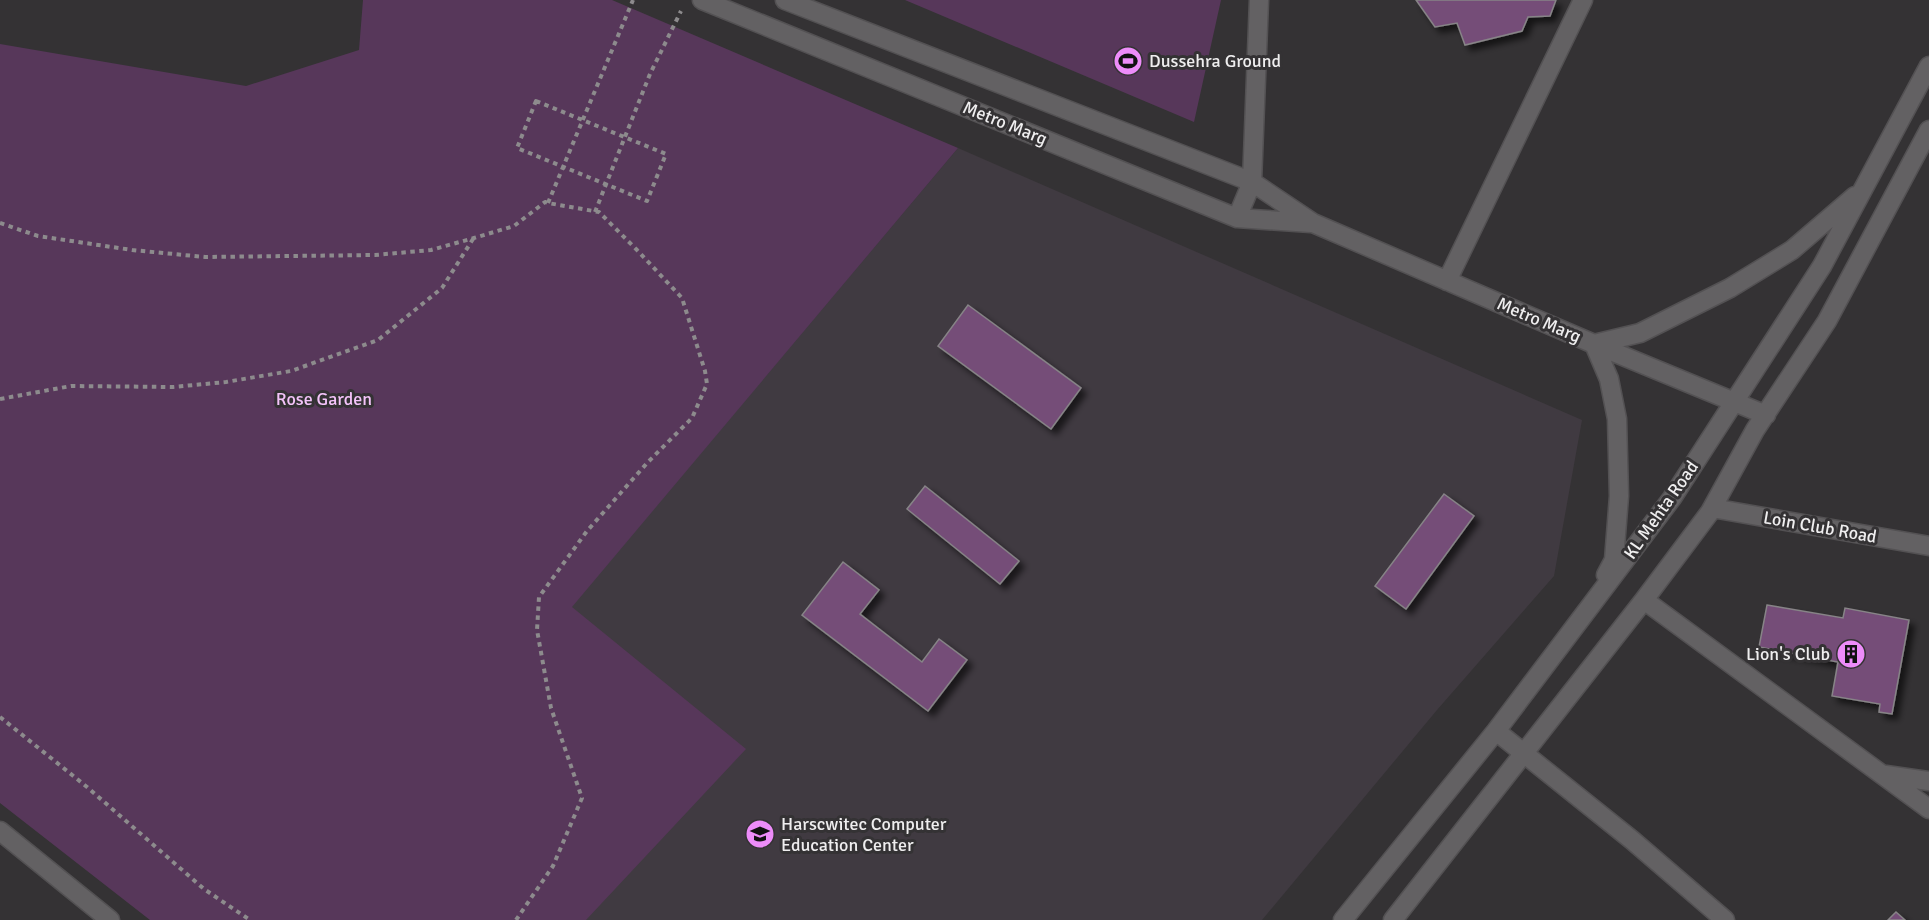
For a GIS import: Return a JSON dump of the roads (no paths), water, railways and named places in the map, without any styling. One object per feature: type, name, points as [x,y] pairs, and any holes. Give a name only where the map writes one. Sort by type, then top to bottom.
[{"type":"street","name":"Metro Marg","points":[[702,0],[1237,218],[1312,223]]},
{"type":"street","name":"Metro Marg","points":[[785,0],[1252,182],[1312,223],[1766,415]]},
{"type":"street","points":[[1237,218],[1252,182],[1259,0]]},
{"type":"street","points":[[1447,281],[1583,0]]},
{"type":"street","name":"KL Mehta Road","points":[[1343,920],[1496,731],[1672,498],[1822,266],[1929,66]]},
{"type":"street","name":"KL Mehta Road","points":[[1393,920],[1644,600],[1712,508],[1766,415],[1827,321],[1929,130]]},
{"type":"street","points":[[1591,606],[1614,560],[1618,496],[1617,419],[1609,379],[1594,344],[1640,333],[1730,288],[1792,250],[1863,189]]},
{"type":"street","name":"Loin Club Road","points":[[1712,508],[1929,546]]},
{"type":"street","points":[[1644,600],[1929,808]]},
{"type":"street","points":[[1496,731],[1632,840],[1725,920]]},
{"type":"street","points":[[1884,774],[1929,781]]},
{"type":"street","points":[[0,831],[110,920]]},
{"type":"place","name":"Dussehra Ground","points":[[1128,61]]},
{"type":"place","name":"Lion's Club","points":[[1851,654]]},
{"type":"place","name":"Harscwitec Computer Education Center","points":[[760,834]]},
{"type":"park label","name":"Rose Garden","points":[[324,399]]}]
